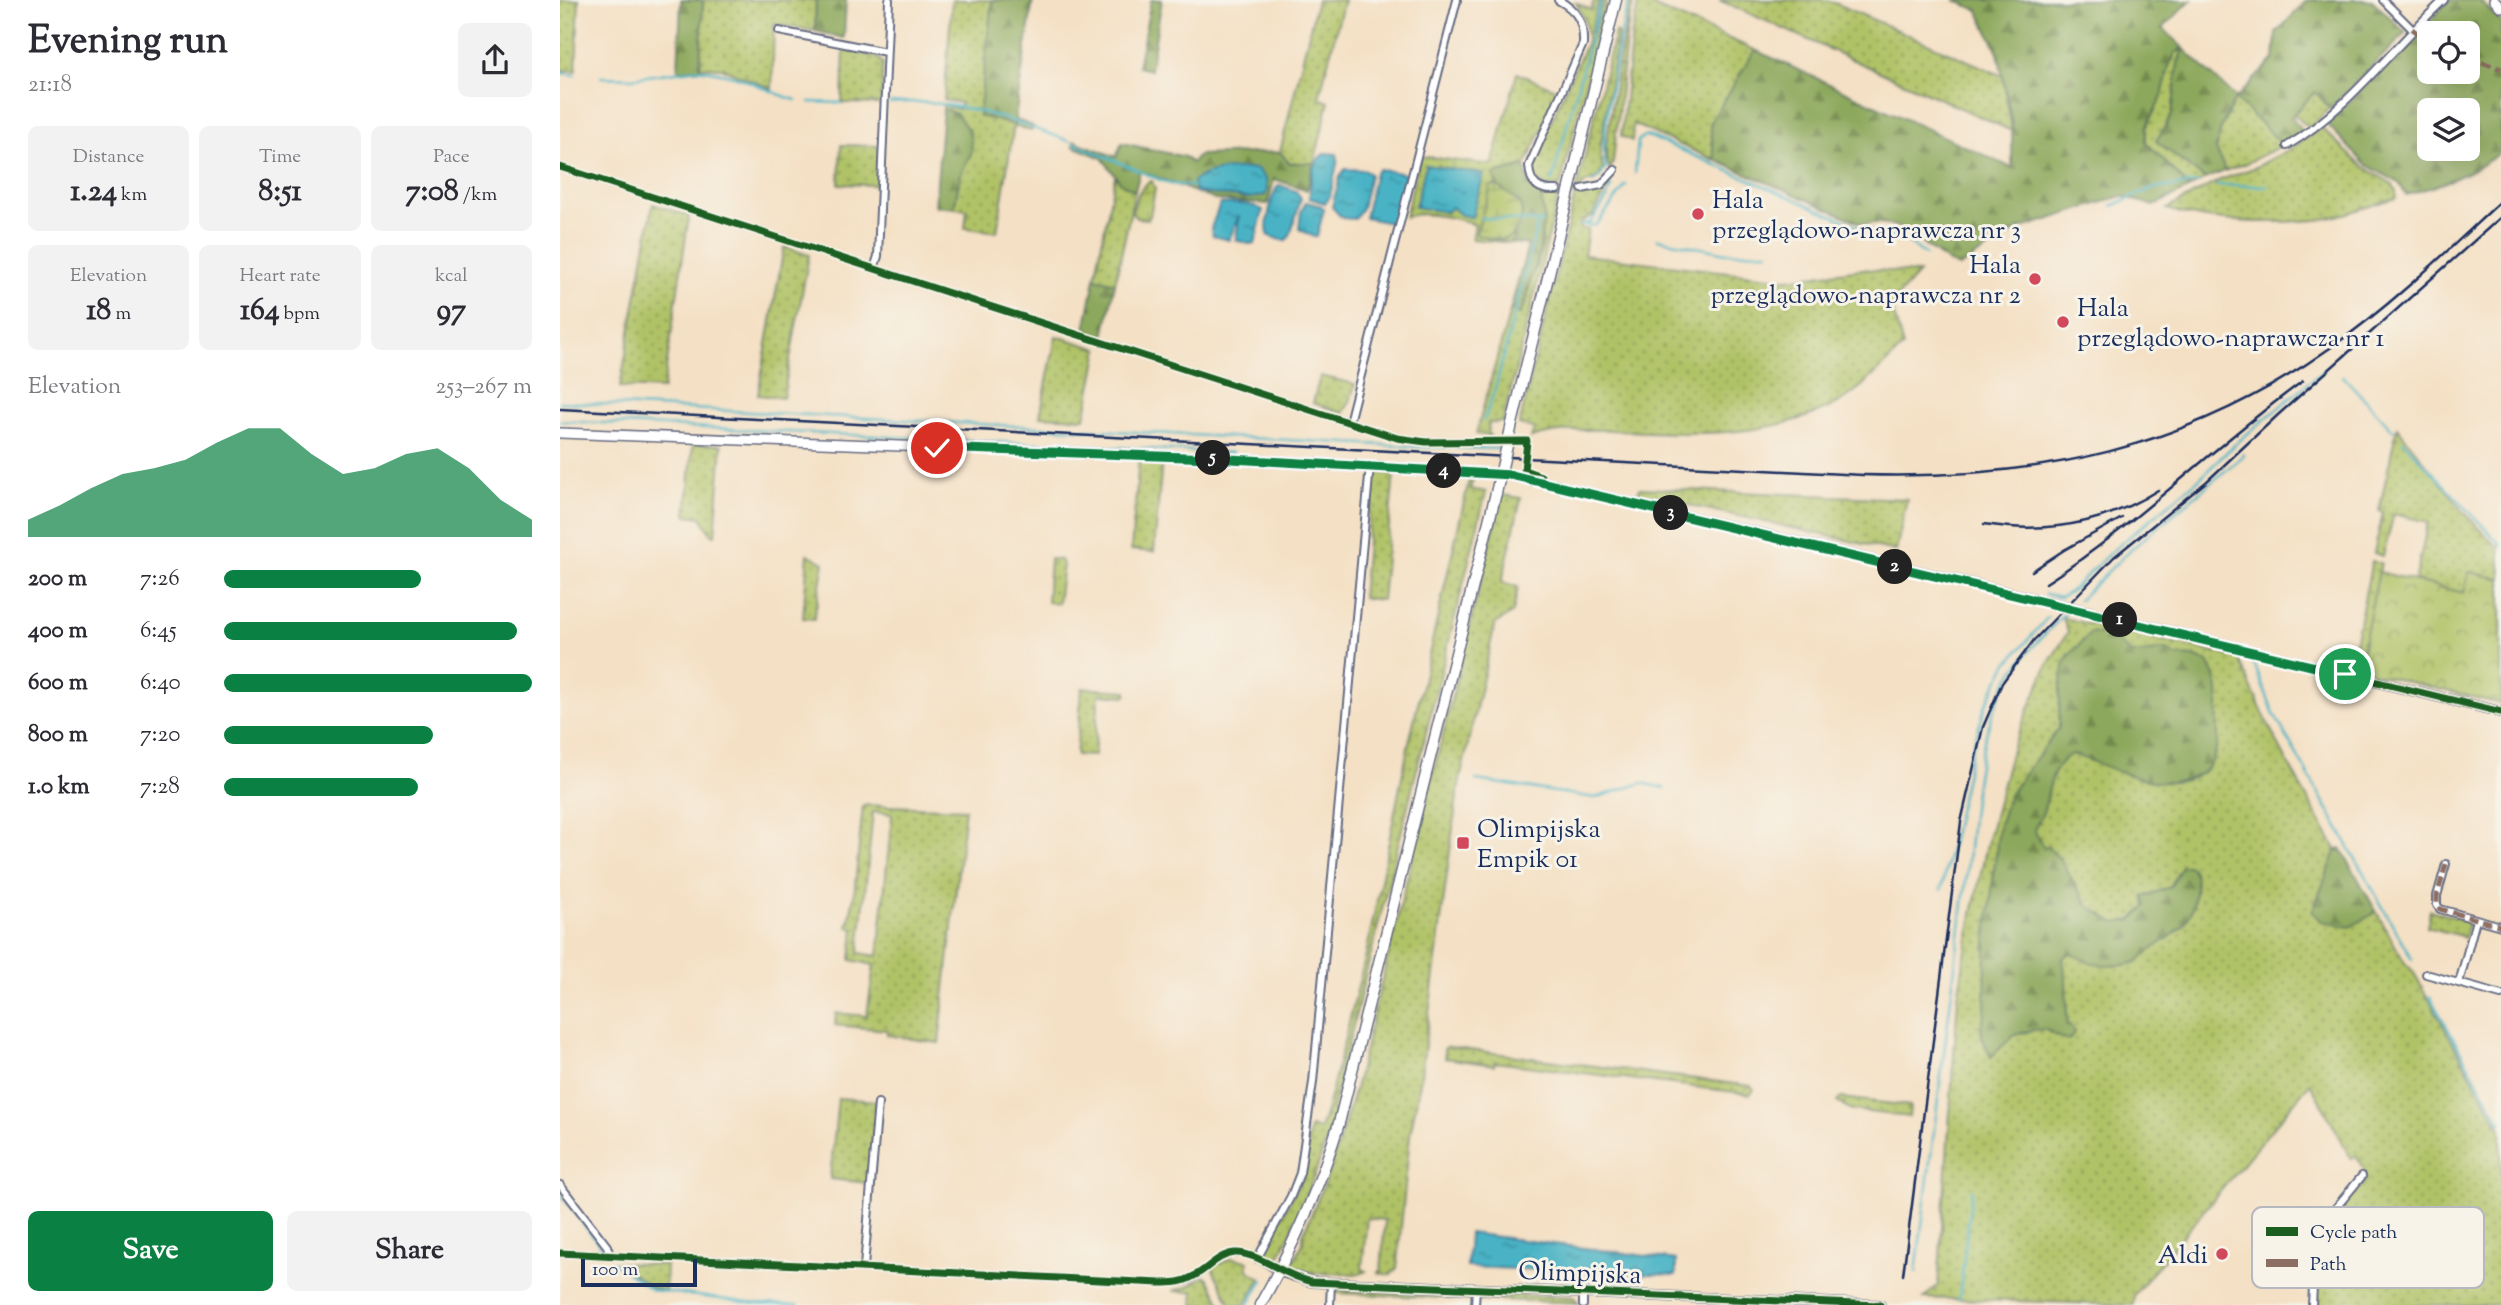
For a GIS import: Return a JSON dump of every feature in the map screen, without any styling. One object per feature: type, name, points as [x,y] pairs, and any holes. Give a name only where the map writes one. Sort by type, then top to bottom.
[{"type":"main road","points":[[1260,1305],[1279,1271],[1318,1185],[1343,1110],[1616,0]]},
{"type":"street","points":[[874,269],[878,256],[889,0]]},
{"type":"street","points":[[1349,422],[1457,0]]},
{"type":"street","points":[[1557,190],[1543,190],[1535,185],[1530,166],[1583,44],[1584,32],[1580,19],[1573,9],[1558,0]]},
{"type":"street","points":[[2383,0],[2412,29]]},
{"type":"street","points":[[2287,146],[2308,133],[2364,82],[2412,29],[2444,0]]},
{"type":"street","points":[[2494,0],[2501,7]]},
{"type":"street","points":[[779,31],[886,52]]},
{"type":"street","points":[[560,167],[1410,440],[1527,441]]},
{"type":"street","points":[[1582,189],[1601,185],[1615,170]]},
{"type":"street","points":[[560,433],[1212,458],[1511,475],[2501,712]]},
{"type":"street","points":[[1257,1259],[1300,1172],[1313,1082],[1370,467]]},
{"type":"street","points":[[2446,864],[2437,896],[2440,909],[2501,926]]},
{"type":"street","points":[[2459,983],[2476,920]]},
{"type":"street","points":[[2426,974],[2501,995]]},
{"type":"street","points":[[863,1267],[878,1103]]},
{"type":"street","points":[[2337,1207],[2362,1176]]},
{"type":"street","points":[[560,1185],[607,1246],[610,1255]]},
{"type":"street","points":[[560,1253],[1178,1283],[1192,1278],[1216,1259],[1232,1253],[1247,1254],[1279,1271]]},
{"type":"street","name":"Olimpijska","points":[[1279,1271],[1300,1280],[1331,1283],[1583,1293],[1673,1301],[1880,1305]]},
{"type":"street","points":[[1330,1305],[1331,1283]]},
{"type":"street","points":[[1475,1305],[1476,1288]]},
{"type":"street","points":[[1583,1293],[1583,1305]]},
{"type":"green space","points":[[560,0],[579,0],[576,71],[560,70]]},
{"type":"green space","points":[[681,0],[703,0],[700,69],[678,71]]},
{"type":"green space","points":[[703,0],[816,0],[815,31],[774,24],[772,89],[722,68],[700,67]]},
{"type":"green space","points":[[816,0],[846,0],[844,38],[815,31]]},
{"type":"green space","points":[[952,0],[992,0],[979,116],[1014,124],[1014,119],[1033,126],[1031,131],[1014,125],[997,232],[965,228],[967,210],[954,208],[960,176],[971,151],[943,109],[943,105],[959,109],[961,103],[944,100]]},
{"type":"green space","points":[[992,0],[1033,0],[1014,125],[979,116]]},
{"type":"green space","points":[[1151,0],[1162,0],[1150,70],[1138,67]]},
{"type":"green space","points":[[1317,0],[1344,0],[1319,98],[1329,102],[1314,163],[1289,164],[1280,152]]},
{"type":"green space","points":[[1594,0],[1599,0],[1590,33],[1593,35],[1603,0],[1607,0],[1560,187],[1544,187],[1534,176],[1533,161],[1587,42],[1587,31],[1576,3],[1591,10]]},
{"type":"green space","points":[[1631,0],[1634,0],[1627,30],[1610,171],[1606,146]]},
{"type":"green space","points":[[1639,0],[1755,50],[1710,124],[1715,160],[1633,124],[1632,141],[1621,136],[1632,33]]},
{"type":"green space","points":[[1719,0],[1828,0],[2003,76],[2012,131]]},
{"type":"green space","points":[[1954,0],[2191,0],[2163,28],[2183,48],[2175,53],[2162,96],[2146,128],[2146,142],[2190,188],[2154,206],[2122,196],[2019,229],[1959,267],[1934,253],[1905,230],[1880,223],[1863,224],[1715,160],[1710,124],[1755,50],[2012,168],[2012,124],[1998,52],[1978,10]]},
{"type":"green space","points":[[2307,0],[2372,0],[2406,33],[2330,108],[2315,92],[2291,117],[2303,132],[2283,145],[2235,99],[2221,128],[2216,149],[2225,171],[2205,179],[2156,141],[2172,115],[2178,63],[2184,49],[2236,98],[2274,59],[2276,33]]},
{"type":"green space","points":[[2450,0],[2479,0],[2501,22],[2501,152],[2467,173],[2406,195],[2399,183],[2365,164],[2327,124],[2417,33],[2417,84],[2480,84],[2480,21],[2429,21]]},
{"type":"green space","points":[[1615,32],[1618,34],[1600,151],[1603,171],[1599,177],[1582,185],[1581,191],[1599,190],[1609,185],[1593,215],[1582,221],[1580,226],[1582,229],[1588,229],[1584,255],[1787,279],[1861,269],[1919,273],[1893,302],[1903,347],[1844,399],[1812,415],[1790,422],[1743,431],[1671,433],[1589,430],[1531,438],[1534,428],[1519,425]]},
{"type":"green space","points":[[2183,48],[2178,63],[2172,115],[2165,125],[2181,161],[2205,179],[2190,188],[2146,142],[2146,128],[2162,96],[2169,66],[2175,53]]},
{"type":"green space","points":[[844,50],[877,57],[883,63],[881,104],[842,103]]},
{"type":"green space","points":[[1517,73],[1560,91],[1525,166],[1494,174],[1501,191],[1513,196],[1521,220],[1517,223],[1512,243],[1472,239],[1475,225],[1459,220],[1420,214],[1405,217],[1420,156],[1492,165]]},
{"type":"green space","points":[[2316,91],[2330,108],[2309,128],[2293,114]]},
{"type":"green space","points":[[2235,98],[2283,145],[2225,171],[2216,150],[2221,128]]},
{"type":"green space","points":[[943,109],[957,114],[970,133],[972,151],[960,176],[954,208],[935,206]]},
{"type":"green space","points":[[2320,129],[2361,165],[2392,184],[2396,198],[2337,216],[2300,221],[2221,220],[2167,209],[2220,180],[2256,167]]},
{"type":"green space","points":[[1074,141],[1116,157],[1122,143],[1185,157],[1191,163],[1200,155],[1280,152],[1289,163],[1314,163],[1307,190],[1274,179],[1268,204],[1216,200],[1140,171],[1135,191],[1121,183],[1102,158],[1073,146]]},
{"type":"green space","points":[[841,145],[879,146],[877,185],[839,184]]},
{"type":"green space","points":[[1525,166],[1529,183],[1542,194],[1544,222],[1538,258],[1520,314],[1510,311],[1528,245],[1512,243],[1522,210],[1516,199],[1500,188],[1494,174]]},
{"type":"green space","points":[[1115,176],[1135,191],[1115,283],[1095,278]]},
{"type":"green space","points":[[1152,181],[1155,189],[1150,216],[1148,219],[1136,218],[1132,212],[1137,198],[1141,189]]},
{"type":"green space","points":[[1495,185],[1518,202],[1522,213],[1515,232],[1505,239],[1476,233],[1491,186]]},
{"type":"green space","points":[[1542,194],[1559,194],[1503,422],[1489,423],[1490,436],[1476,434],[1510,311],[1520,313],[1526,303],[1536,268],[1542,246]]},
{"type":"green space","points":[[653,204],[689,216],[663,389],[620,387]]},
{"type":"green space","points":[[784,247],[809,255],[783,398],[758,395]]},
{"type":"green space","points":[[1095,278],[1115,283],[1104,337],[1085,330]]},
{"type":"green space","points":[[1056,336],[1099,349],[1085,418],[1040,416]]},
{"type":"green space","points":[[1320,376],[1355,384],[1350,402],[1343,413],[1313,403]]},
{"type":"green space","points":[[2397,427],[2465,513],[2495,545],[2500,546],[2501,579],[2469,572],[2464,593],[2415,581],[2428,522],[2394,514],[2383,556],[2374,553],[2383,512],[2379,511]]},
{"type":"green space","points":[[693,444],[722,445],[715,535],[711,534],[701,517],[686,515]]},
{"type":"green space","points":[[1139,460],[1162,461],[1154,552],[1131,550]]},
{"type":"green space","points":[[1376,472],[1394,474],[1382,600],[1362,598],[1373,475]]},
{"type":"green space","points":[[1469,480],[1473,480],[1470,489],[1486,492],[1332,1110],[1335,1113],[1302,1207],[1277,1261],[1271,1263],[1263,1258],[1264,1251],[1303,1176],[1310,1127],[1320,1129],[1366,955],[1408,747]]},
{"type":"green space","points":[[1640,488],[1907,499],[1896,551],[1638,494]]},
{"type":"green space","points":[[1502,495],[1521,498],[1502,582],[1518,587],[1513,612],[1495,624],[1458,789],[1420,1083],[1410,1135],[1397,1268],[1390,1275],[1378,1273],[1381,1271],[1385,1220],[1367,1218],[1362,1269],[1366,1271],[1360,1274],[1300,1275],[1291,1266],[1303,1243],[1303,1235],[1331,1167],[1355,1089]]},
{"type":"green space","points":[[808,554],[824,563],[814,619],[803,618]]},
{"type":"green space","points":[[1050,559],[1060,560],[1063,564],[1058,603],[1047,602]]},
{"type":"green space","points":[[2372,561],[2381,563],[2358,670],[2350,667]]},
{"type":"green space","points":[[2379,572],[2464,593],[2469,572],[2501,579],[2501,704],[2358,670]]},
{"type":"green space","points":[[2063,618],[2239,658],[2268,724],[2302,788],[2373,914],[2376,911],[2405,963],[2413,971],[2501,1129],[2501,1305],[2316,1305],[2317,1288],[2484,1288],[2484,1207],[2342,1207],[2366,1180],[2363,1166],[2356,1156],[2351,1158],[2310,1083],[2134,1295],[2133,1305],[1924,1298],[1938,1285],[1958,997],[1989,835],[2013,746],[2047,666],[2068,632]]},
{"type":"green space","points":[[2091,632],[2111,636],[2132,654],[2166,650],[2176,656],[2196,657],[2208,662],[2218,688],[2216,750],[2203,773],[2181,781],[2165,782],[2133,777],[2071,754],[2054,772],[2043,812],[2034,830],[2044,848],[2048,847],[2060,859],[2088,906],[2116,923],[2132,920],[2146,906],[2143,897],[2170,887],[2182,866],[2190,866],[2195,875],[2191,913],[2176,933],[2136,962],[2117,966],[2101,965],[2071,953],[2063,958],[2067,1022],[2075,1032],[2070,1039],[2065,1040],[2044,1029],[2028,1031],[2013,1036],[1991,1057],[1982,1037],[1981,1026],[1985,1014],[1986,942],[1999,826],[2009,795],[2059,728],[2060,687],[2066,659]]},
{"type":"green space","points":[[1082,688],[1127,691],[1126,696],[1099,694],[1094,756],[1076,755]]},
{"type":"green space","points":[[863,805],[965,809],[939,1043],[887,1035],[887,1030],[835,1025],[836,1013],[867,1016],[874,965],[851,960],[854,929],[848,927],[854,896]],"holes":[[[873,812],[892,814],[878,956],[859,953]]]},
{"type":"green space","points":[[2341,848],[2376,911],[2350,927],[2322,921],[2312,912],[2337,849]]},
{"type":"green space","points":[[2430,910],[2464,920],[2468,926],[2465,937],[2427,927]]},
{"type":"green space","points":[[1447,1047],[1751,1086],[1754,1089],[1750,1094],[1495,1062],[1494,1065],[1445,1058],[1444,1049]]},
{"type":"green space","points":[[838,1098],[876,1101],[868,1183],[830,1179]]},
{"type":"green space","points":[[1841,1098],[1910,1106],[1909,1117],[1852,1110],[1837,1102]]},
{"type":"green space","points":[[1231,1258],[1248,1261],[1248,1270],[1261,1278],[1245,1305],[1231,1305],[1213,1270],[1214,1266]]},
{"type":"green space","points":[[617,1263],[666,1265],[665,1291],[653,1288]]},
{"type":"green space","points":[[1207,1277],[1222,1305],[1193,1305],[1194,1292],[1173,1291],[1187,1287]]},
{"type":"green space","points":[[1341,1289],[1464,1294],[1470,1299],[1334,1293]]},
{"type":"green space","points":[[1487,1294],[1573,1297],[1579,1303],[1479,1299]]},
{"type":"water","points":[[1325,153],[1337,154],[1338,159],[1330,196],[1325,203],[1309,198],[1314,167]]},
{"type":"water","points":[[1426,165],[1484,174],[1472,217],[1461,215],[1452,207],[1446,212],[1415,207]]},
{"type":"water","points":[[1257,169],[1266,180],[1265,195],[1250,198],[1195,191],[1193,181],[1216,171]]},
{"type":"water","points":[[1345,169],[1364,170],[1370,174],[1362,208],[1354,219],[1342,218],[1332,207],[1340,177]]},
{"type":"water","points":[[1379,169],[1405,174],[1394,222],[1391,223],[1365,218],[1375,173]]},
{"type":"water","points":[[1279,185],[1296,191],[1301,198],[1290,236],[1285,241],[1269,236],[1267,225],[1269,210]]},
{"type":"water","points":[[1306,202],[1324,209],[1317,236],[1314,237],[1299,229],[1301,212]]},
{"type":"water","points":[[1220,204],[1248,205],[1263,210],[1255,243],[1236,240],[1239,215],[1229,240],[1213,236],[1211,228]]},
{"type":"water","points":[[1469,1233],[1676,1260],[1676,1275],[1467,1267]]},
{"type":"waterway","points":[[1552,181],[1601,0]]},
{"type":"waterway","points":[[1593,182],[1606,167],[1604,154],[1607,112],[1629,0]]},
{"type":"waterway","points":[[601,77],[632,78],[698,69],[738,77],[796,100]]},
{"type":"waterway","points":[[560,73],[575,75]]},
{"type":"waterway","points":[[810,102],[841,103]]},
{"type":"waterway","points":[[890,103],[936,103],[959,107],[1004,118],[1069,141]]},
{"type":"waterway","points":[[1635,173],[1638,141],[1644,136],[1651,137],[1859,227],[1906,241],[1926,255]]},
{"type":"waterway","points":[[1073,143],[1170,184],[1193,186]]},
{"type":"waterway","points":[[2112,206],[2151,189],[2198,183]]},
{"type":"waterway","points":[[1581,224],[1597,224],[1626,185]]},
{"type":"waterway","points":[[2217,185],[2267,186]]},
{"type":"waterway","points":[[1584,224],[1590,223],[1607,198],[1611,186]]},
{"type":"waterway","points":[[1480,218],[1542,222]]},
{"type":"waterway","points":[[1484,420],[1495,389],[1538,222]]},
{"type":"waterway","points":[[1657,239],[1726,253],[1768,252]]},
{"type":"waterway","points":[[2045,594],[2060,597],[2070,592],[2112,551],[2324,370]]},
{"type":"waterway","points":[[2343,376],[2394,431]]},
{"type":"waterway","points":[[560,402],[1421,447],[1504,449]]},
{"type":"waterway","points":[[560,421],[1233,453]]},
{"type":"waterway","points":[[2403,441],[2501,545]]},
{"type":"waterway","points":[[2079,600],[2129,551],[2243,454]]},
{"type":"waterway","points":[[1916,1272],[1982,752],[1996,706],[2012,674],[2033,647],[2065,614]]},
{"type":"waterway","points":[[1941,890],[1971,753],[1986,704],[2007,664],[2048,617]]},
{"type":"waterway","points":[[2254,664],[2274,714],[2412,959]]},
{"type":"waterway","points":[[1476,780],[1595,798],[1642,783],[1664,788]]},
{"type":"waterway","points":[[2430,997],[2501,1123]]},
{"type":"waterway","points":[[1959,1299],[1972,1190]]},
{"type":"waterway","points":[[560,1194],[601,1247]]},
{"type":"waterway","points":[[612,1262],[652,1290],[758,1304],[798,1305]]},
{"type":"waterway","points":[[1248,1305],[1263,1280]]},
{"type":"tunnel","points":[[1557,190],[1582,189]]},
{"type":"railway","points":[[560,409],[1863,475],[1990,472],[2050,464],[2167,434],[2223,411],[2278,382],[2377,313],[2501,201]]},
{"type":"railway","points":[[1903,1275],[1961,822],[1983,727],[2002,683],[2034,640],[2114,557],[2206,482],[2501,217]]},
{"type":"railway","points":[[2046,583],[2112,536],[2238,431],[2303,381]]},
{"type":"railway","points":[[1984,524],[2030,528],[2075,524],[2117,511],[2158,490]]},
{"type":"railway","points":[[2032,571],[2122,518]]},
{"type":"marked path","points":[[2412,29],[2417,33]]},
{"type":"marked path","points":[[2480,61],[2501,69]]},
{"type":"marked path","points":[[2446,864],[2437,896],[2440,909],[2501,926]]},
{"type":"cycle path","points":[[560,167],[1397,438],[1426,442],[1527,441],[1524,470],[1541,476],[1539,482],[2501,712]]},
{"type":"cycle path","points":[[560,1253],[1160,1283],[1188,1279],[1223,1256],[1235,1253],[1253,1256],[1312,1282],[1880,1305]]},
{"type":"place","name":"Hala przeglądowo-naprawcza nr 3","points":[[1698,214]]},
{"type":"place","name":"Hala przeglądowo-naprawcza nr 2","points":[[2035,279]]},
{"type":"place","name":"Hala przeglądowo-naprawcza nr 1","points":[[2063,322]]},
{"type":"place","name":"Olimpijska Empik 01","points":[[1463,843]]},
{"type":"place","name":"Aldi","points":[[2222,1254]]},
{"type":"route","points":[[937,448],[1212,458],[1511,475],[2345,674]]}]
